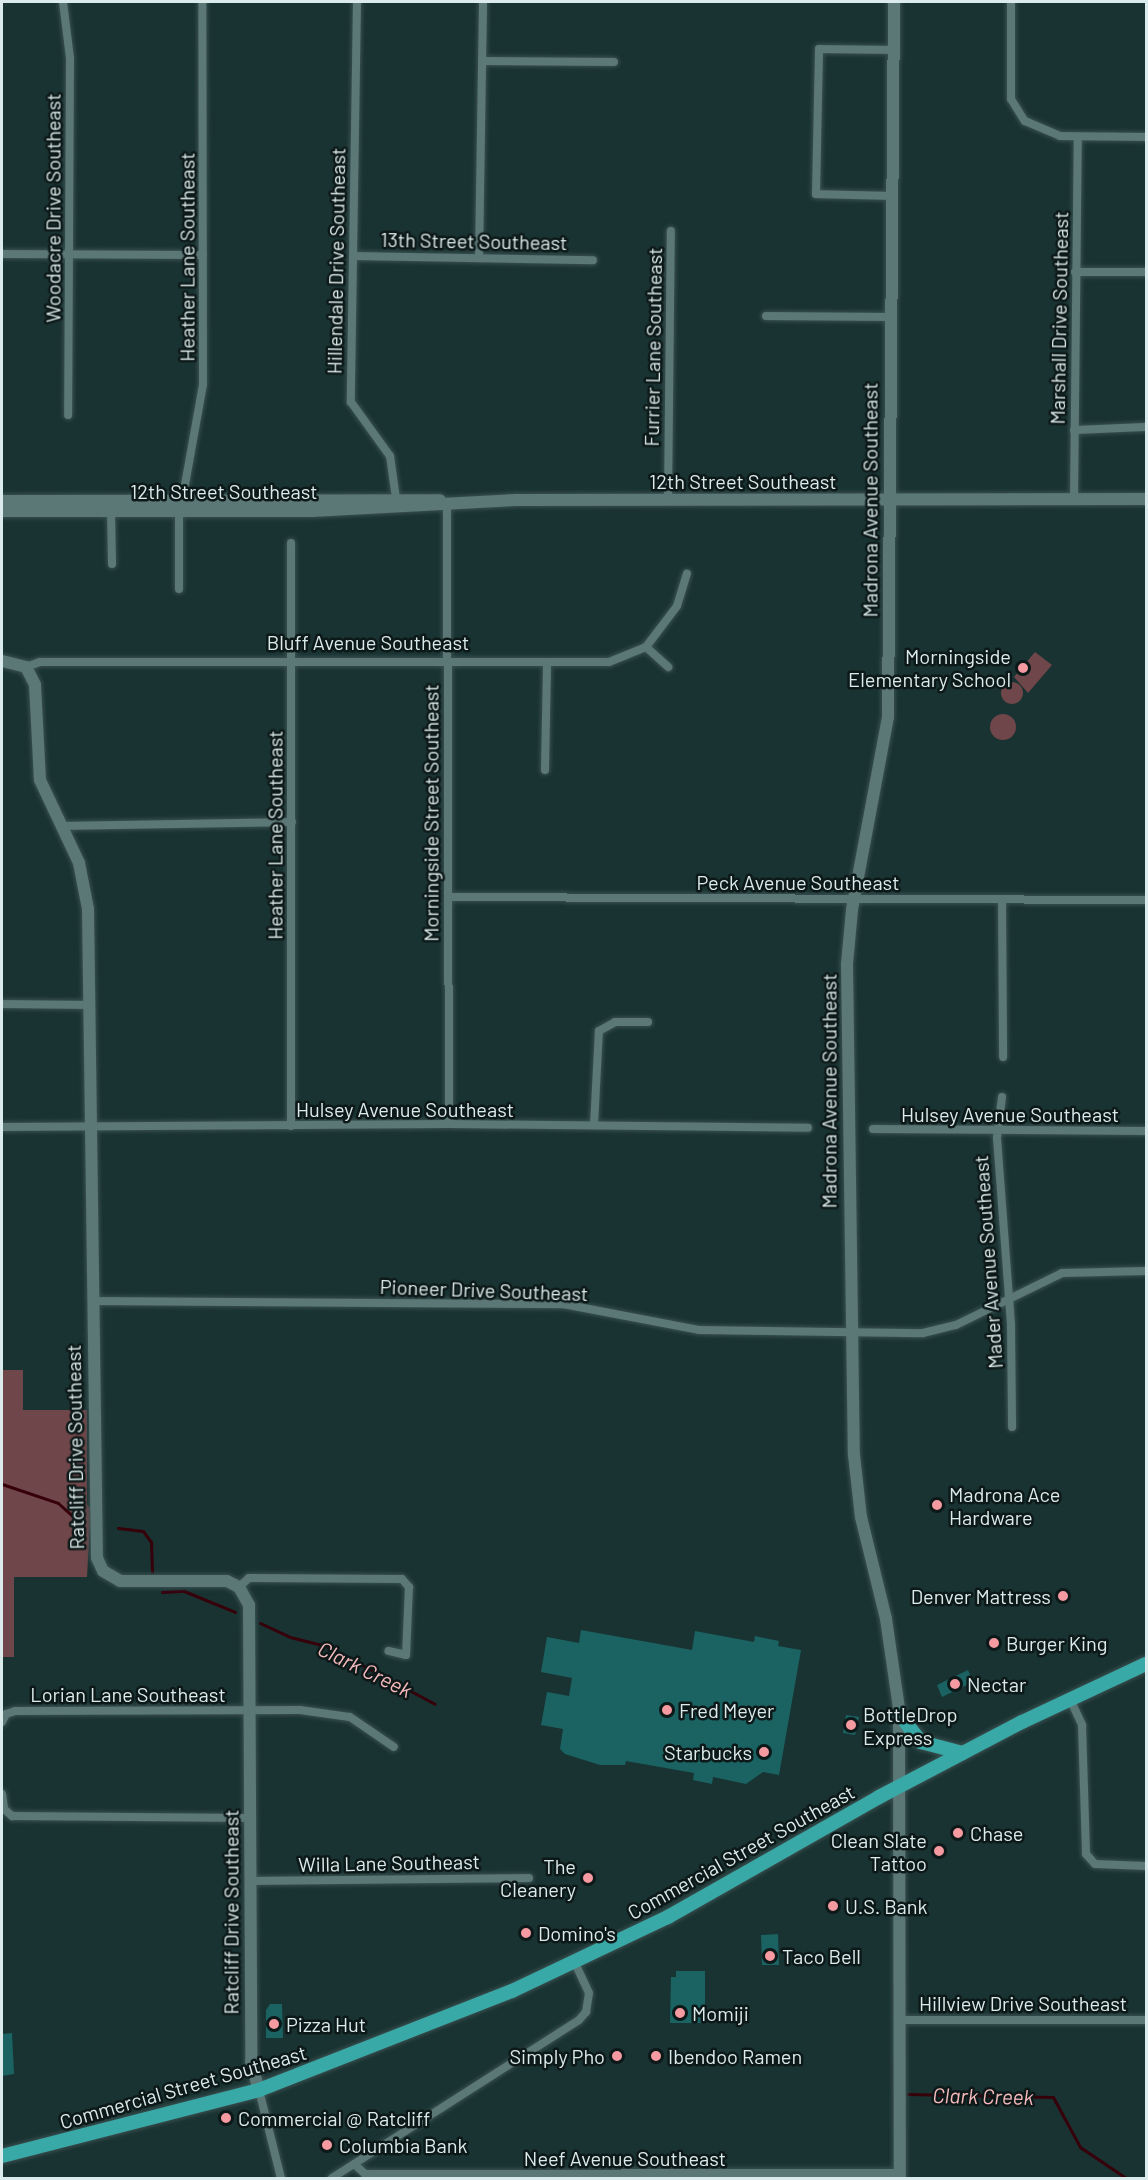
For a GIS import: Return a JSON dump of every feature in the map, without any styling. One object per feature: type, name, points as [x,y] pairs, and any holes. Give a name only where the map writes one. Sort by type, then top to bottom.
[{"type":"main road","name":"Madrona Avenue Southeast","points":[[894,2],[890,196],[886,734],[854,899],[848,964],[850,1332],[858,1499],[886,1619],[899,1714],[900,2175]]},
{"type":"main road","name":"12th Street Southeast","points":[[2,501],[181,506],[668,500],[1146,499]]},
{"type":"main road","name":"12th Street Southeast","points":[[2,511],[111,511],[181,506]]},
{"type":"main road","name":"Bluff Avenue Southeast","points":[[2,661],[26,667]]},
{"type":"main road","name":"Ratcliff Drive Southeast","points":[[26,667],[37,696],[40,780],[63,826],[86,894],[90,1005],[92,1301],[99,1565],[110,1577],[128,1582],[214,1581],[239,1587],[249,1605],[251,2061],[259,2090]]},
{"type":"main road","name":"Commercial Street Southeast","points":[[2,2157],[259,2090],[362,2052],[575,1963],[668,1917],[963,1753],[1070,1698],[1146,1664]]},
{"type":"main road","points":[[899,1714],[921,1742],[963,1753]]},
{"type":"street","name":"Woodacre Drive Southeast","points":[[63,2],[70,58],[68,415]]},
{"type":"street","name":"Heather Lane Southeast","points":[[179,588],[181,506],[203,384],[202,2]]},
{"type":"street","name":"Hillendale Drive Southeast","points":[[357,2],[351,402],[390,456],[397,503]]},
{"type":"street","points":[[479,258],[483,2]]},
{"type":"street","points":[[1011,2],[1010,91],[1018,114],[1034,127],[1078,137],[1146,137]]},
{"type":"street","points":[[890,196],[816,194],[816,183],[819,49],[892,50]]},
{"type":"street","points":[[482,61],[614,62]]},
{"type":"street","name":"Marshall Drive Southeast","points":[[1074,500],[1078,137]]},
{"type":"street","name":"Furrier Lane Southeast","points":[[668,500],[671,231]]},
{"type":"street","points":[[2,254],[203,255]]},
{"type":"street","name":"13th Street Southeast","points":[[353,256],[593,260]]},
{"type":"street","points":[[1075,272],[1146,272]]},
{"type":"street","points":[[766,316],[889,317]]},
{"type":"street","points":[[1074,430],[1146,427]]},
{"type":"street","name":"Morningside Street Southeast","points":[[447,502],[449,1124]]},
{"type":"street","points":[[111,511],[112,564]]},
{"type":"street","name":"Heather Lane Southeast","points":[[291,543],[291,1126]]},
{"type":"street","points":[[668,667],[646,647],[676,606],[687,573]]},
{"type":"street","name":"Bluff Avenue Southeast","points":[[26,667],[40,662],[609,662],[646,647]]},
{"type":"street","points":[[545,770],[547,663]]},
{"type":"street","points":[[63,826],[292,822]]},
{"type":"street","name":"Peck Avenue Southeast","points":[[448,897],[1146,900]]},
{"type":"street","points":[[1002,899],[1003,1057]]},
{"type":"street","points":[[2,1004],[90,1005]]},
{"type":"street","points":[[594,1125],[599,1031],[615,1022],[648,1022]]},
{"type":"street","name":"Mader Avenue Southeast","points":[[1002,1097],[999,1131],[1012,1427]]},
{"type":"street","name":"Hulsey Avenue Southeast","points":[[2,1127],[449,1124],[808,1128]]},
{"type":"street","name":"Hulsey Avenue Southeast","points":[[873,1129],[1146,1131]]},
{"type":"street","name":"Pioneer Drive Southeast","points":[[92,1301],[564,1304],[699,1330],[850,1332],[940,1330],[1062,1274],[1146,1271]]},
{"type":"street","points":[[239,1587],[249,1578],[402,1578],[408,1587],[406,1655],[388,1651]]},
{"type":"street","points":[[1070,1698],[1082,1725],[1084,1846],[1090,1860],[1105,1866],[1146,1866]]},
{"type":"street","name":"Lorian Lane Southeast","points":[[4,1718],[250,1710],[340,1715],[394,1747]]},
{"type":"street","points":[[2,1794],[6,1813],[250,1818]]},
{"type":"street","name":"Willa Lane Southeast","points":[[250,1881],[529,1878]]},
{"type":"street","points":[[332,2178],[579,2020],[586,2012],[589,1994],[575,1963]]},
{"type":"street","name":"Hillview Drive Southeast","points":[[899,2019],[1146,2020]]},
{"type":"street","name":"Ratcliff Drive Southeast","points":[[259,2090],[281,2178]]},
{"type":"street","name":"Neef Avenue Southeast","points":[[354,2164],[365,2174],[670,2177],[900,2175]]},
{"type":"shaded area","points":[[1035,652],[1052,665],[1028,693],[1014,677]]},
{"type":"shaded area","points":[[1012,682],[1020,685],[1023,693],[1020,701],[1012,704],[1004,701],[1001,693],[1004,685]]},
{"type":"shaded area","points":[[1003,714],[1012,718],[1016,727],[1012,736],[1003,740],[994,736],[990,727],[994,718]]},
{"type":"shaded area","points":[[2,1370],[23,1370],[23,1410],[87,1410],[87,1505],[91,1508],[87,1577],[14,1577],[14,1657],[2,1657]]},
{"type":"building","name":"Fred Meyer","points":[[581,1630],[692,1650],[695,1631],[754,1642],[755,1636],[779,1641],[778,1646],[801,1650],[779,1775],[763,1772],[746,1784],[713,1777],[712,1784],[693,1780],[694,1773],[626,1761],[625,1765],[600,1765],[565,1754],[560,1749],[563,1729],[541,1725],[547,1692],[569,1696],[572,1678],[541,1672],[547,1637],[579,1643]]},
{"type":"building","name":"Nectar","points":[[968,1670],[973,1682],[942,1697],[937,1685]]},
{"type":"building","name":"BottleDrop Express","points":[[846,1715],[859,1717],[855,1735],[843,1733]]},
{"type":"building","name":"Taco Bell","points":[[778,1934],[779,1965],[762,1965],[761,1935]]},
{"type":"building","points":[[676,1971],[705,1971],[705,2023],[670,2023],[671,1977],[676,1977]]},
{"type":"building","name":"Pizza Hut","points":[[270,2004],[282,2004],[283,2038],[266,2038],[266,2010]]},
{"type":"building","points":[[12,2033],[14,2074],[2,2076],[2,2034]]},
{"type":"waterway","name":"Clark Creek","points":[[2,1484],[58,1503],[79,1522]]},
{"type":"waterway","name":"Clark Creek","points":[[118,1528],[143,1531],[151,1542],[152,1572]]},
{"type":"waterway","name":"Clark Creek","points":[[162,1592],[184,1591],[235,1612]]},
{"type":"waterway","name":"Clark Creek","points":[[260,1623],[290,1637],[326,1646],[435,1704]]},
{"type":"waterway","name":"Clark Creek","points":[[908,2094],[1053,2097],[1080,2147],[1126,2178]]},
{"type":"place","name":"Morningside Elementary School","points":[[1023,668]]},
{"type":"place","name":"Madrona Ace Hardware","points":[[937,1505]]},
{"type":"place","name":"Denver Mattress","points":[[1063,1596]]},
{"type":"place","name":"Burger King","points":[[994,1643]]},
{"type":"place","name":"Nectar","points":[[955,1684]]},
{"type":"place","name":"Fred Meyer","points":[[667,1710]]},
{"type":"place","name":"BottleDrop Express","points":[[851,1725]]},
{"type":"place","name":"Starbucks","points":[[764,1752]]},
{"type":"place","name":"Chase","points":[[958,1833]]},
{"type":"place","name":"Clean Slate Tattoo","points":[[939,1851]]},
{"type":"place","name":"The Cleanery","points":[[588,1878]]},
{"type":"place","name":"U.S. Bank","points":[[833,1906]]},
{"type":"place","name":"Domino's","points":[[526,1933]]},
{"type":"place","name":"Taco Bell","points":[[770,1956]]},
{"type":"place","name":"Momiji","points":[[680,2013]]},
{"type":"place","name":"Pizza Hut","points":[[274,2024]]},
{"type":"place","name":"Simply Pho","points":[[617,2056]]},
{"type":"place","name":"Ibendoo Ramen","points":[[656,2056]]},
{"type":"place","name":"Commercial @ Ratcliff","points":[[226,2118]]},
{"type":"place","name":"Columbia Bank","points":[[327,2145]]}]
